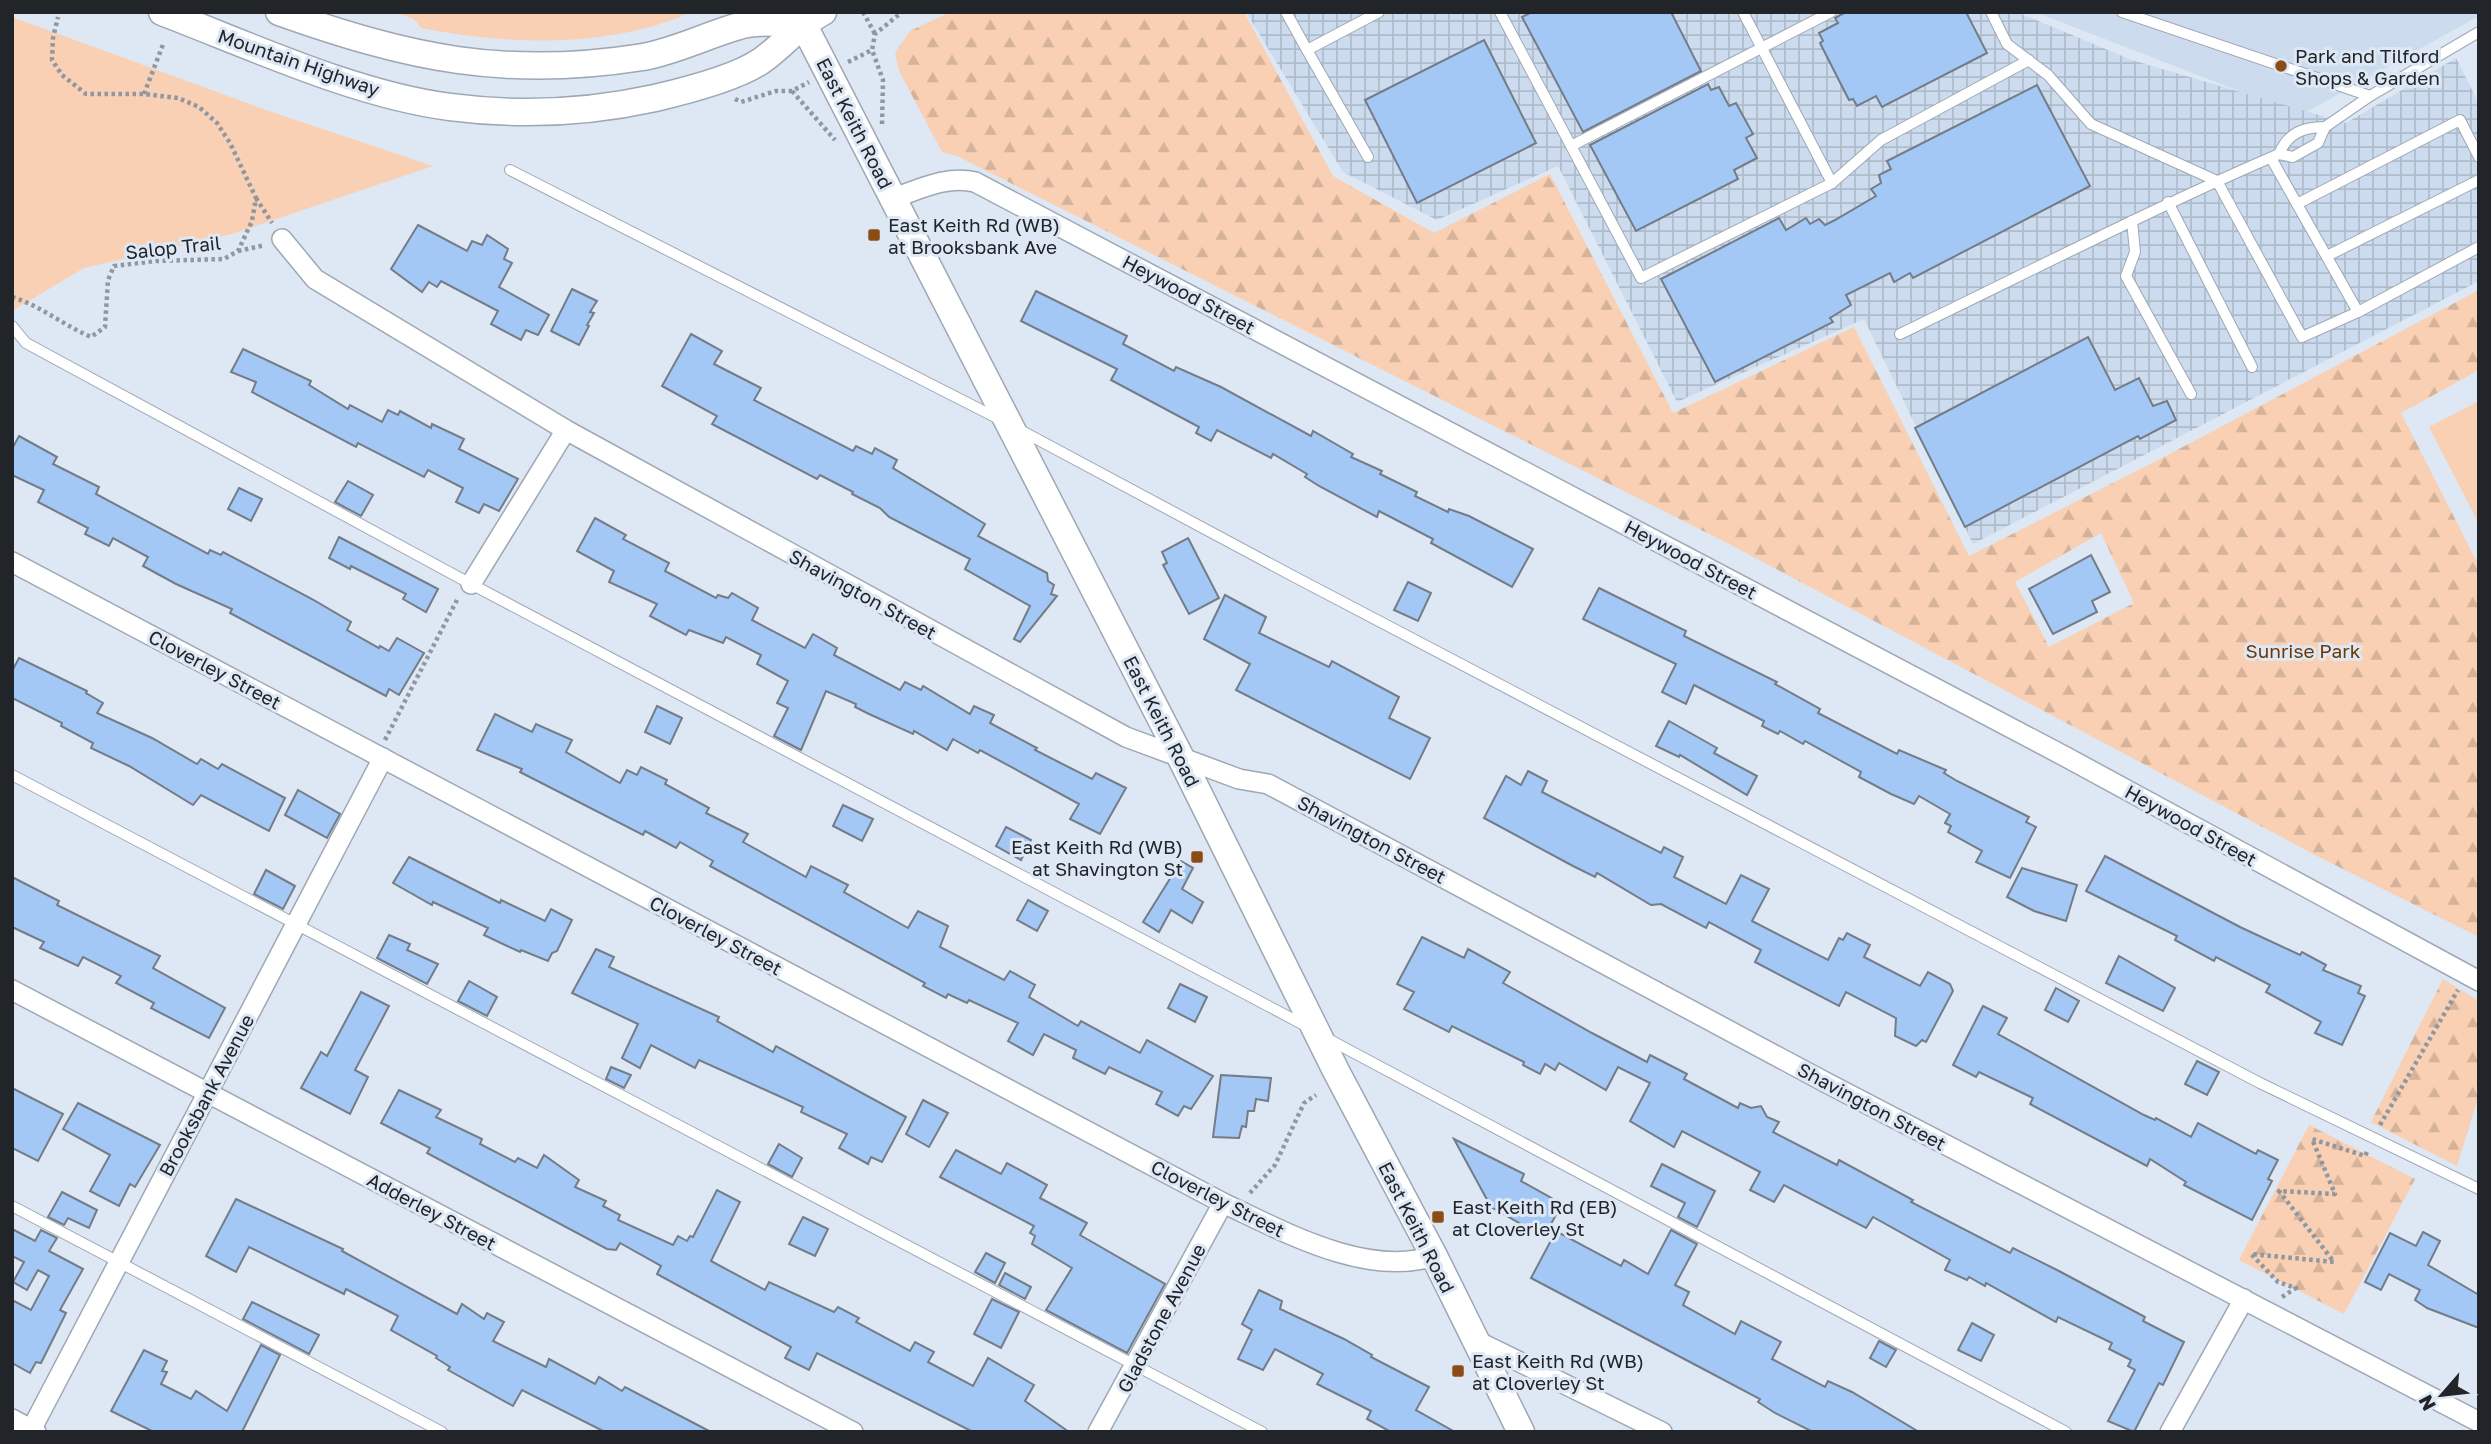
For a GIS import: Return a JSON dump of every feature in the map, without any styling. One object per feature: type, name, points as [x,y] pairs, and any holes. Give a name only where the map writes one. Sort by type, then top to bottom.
[{"type":"main road","name":"Mountain Highway","points":[[162,12],[358,85],[448,107],[533,114],[614,107],[687,91],[760,62],[807,16]]},
{"type":"main road","name":"Mountain Highway","points":[[279,12],[356,40],[443,61],[534,67],[587,65],[647,56],[741,25],[807,16]]},
{"type":"main road","name":"East Keith Road","points":[[807,16],[894,198],[1181,758],[1317,1033],[1434,1256],[1521,1432]]},
{"type":"street","name":"Heywood Street","points":[[894,198],[949,180],[961,178],[975,182],[2066,757],[2479,981]]},
{"type":"street","name":"Shavington Street","points":[[282,239],[315,279],[565,430],[1126,737],[1239,779],[1268,785],[1825,1082],[2479,1422]]},
{"type":"street","points":[[469,583],[565,430]]},
{"type":"street","name":"Cloverley Street","points":[[12,562],[1223,1203],[1313,1245],[1373,1259],[1414,1263],[1434,1256]]},
{"type":"street","name":"Brooksbank Avenue","points":[[33,1431],[119,1261],[383,758]]},
{"type":"street","name":"Adderley Street","points":[[12,990],[853,1432]]},
{"type":"street","name":"Gladstone Avenue","points":[[1098,1432],[1223,1203]]},
{"type":"street","points":[[2170,1432],[2244,1298]]},
{"type":"street","points":[[1475,1340],[1662,1432]]},
{"type":"street","points":[[12,1419],[33,1431]]},
{"type":"lane","points":[[1286,12],[1368,157]]},
{"type":"lane","points":[[1307,50],[1379,12]]},
{"type":"lane","points":[[1500,12],[1641,278],[1832,183],[1881,140],[2029,60]]},
{"type":"lane","points":[[1743,12],[1832,183]]},
{"type":"lane","points":[[1571,146],[1831,12]]},
{"type":"lane","points":[[1991,12],[2007,44],[2048,75],[2091,124],[2217,181],[2302,337],[2358,312],[2479,247]]},
{"type":"lane","points":[[2122,12],[2370,96]]},
{"type":"lane","points":[[1900,334],[2168,202],[2275,156],[2293,157],[2318,143],[2325,127],[2370,96],[2479,32]]},
{"type":"lane","points":[[2458,43],[2479,39]]},
{"type":"lane","points":[[2297,204],[2460,120],[2479,157]]},
{"type":"lane","points":[[2275,156],[2285,140],[2291,136],[2307,127],[2325,127]]},
{"type":"lane","points":[[2275,156],[2297,204],[2358,312]]},
{"type":"lane","points":[[510,170],[1010,424],[1291,575],[2371,1139],[2479,1189]]},
{"type":"lane","points":[[2326,256],[2479,180]]},
{"type":"lane","points":[[2168,202],[2252,367]]},
{"type":"lane","points":[[2132,221],[2135,252],[2126,276],[2192,394]]},
{"type":"lane","points":[[12,326],[26,343],[469,583],[1270,1005],[1317,1033],[2066,1432]]},
{"type":"lane","points":[[12,775],[1262,1432]]},
{"type":"lane","points":[[12,1206],[442,1432]]},
{"type":"path","points":[[863,12],[875,34],[872,50],[883,80],[882,134]]},
{"type":"path","points":[[875,34],[902,12]]},
{"type":"path","points":[[58,17],[52,38],[52,60],[62,75],[86,94],[144,94],[177,98],[199,107],[217,123],[244,166],[256,198],[282,239]]},
{"type":"path","points":[[144,94],[164,42]]},
{"type":"path","points":[[776,91],[792,91]]},
{"type":"path","name":"Salop Trail","points":[[12,297],[33,303],[61,324],[91,337],[105,327],[108,280],[114,266],[169,260],[224,259],[238,251],[252,221],[256,198]]},
{"type":"path","points":[[397,718],[469,583]]},
{"type":"path","points":[[2275,1302],[2296,1288],[2278,1282],[2251,1254],[2334,1262],[2279,1191],[2335,1194],[2312,1139],[2365,1156],[2371,1139],[2459,989]]},
{"type":"path","points":[[1223,1203],[1251,1193],[1275,1165],[1304,1103],[1315,1095]]},
{"type":"shaded area","points":[[1246,12],[2017,12],[2132,60],[2346,123],[2456,58],[2479,104],[2479,281],[1973,544],[1864,319],[1677,402],[1558,166],[1437,220],[1343,172]]},
{"type":"shaded area","name":"Park and Tilford Shops & Garden","points":[[2035,12],[2479,12],[2479,16],[2301,115]]},
{"type":"green space","points":[[394,12],[692,12],[660,24],[592,38],[523,40],[454,34],[421,28],[414,19]]},
{"type":"green space","name":"Sunrise Park","points":[[950,12],[1244,12],[1333,176],[1434,233],[1550,174],[1673,413],[1854,327],[1969,556],[2162,458],[2479,290],[2479,370],[2401,413],[2479,566],[2479,937],[2317,856],[1729,544],[957,156],[942,152],[899,71],[895,53],[910,31]],"holes":[[[2101,533],[2134,603],[2049,647],[2015,582]]]},
{"type":"green space","points":[[12,17],[266,110],[433,166],[232,234],[84,268],[12,311]]},
{"type":"green space","points":[[2479,401],[2479,524],[2429,427]]},
{"type":"green space","points":[[2443,979],[2479,1001],[2479,1095],[2457,1166],[2371,1122]]},
{"type":"green space","points":[[2309,1125],[2415,1179],[2344,1314],[2239,1260]]},
{"type":"building","points":[[1532,12],[1671,12],[1701,71],[1583,132],[1522,17]]},
{"type":"building","points":[[1846,12],[1966,12],[1987,53],[1882,107],[1876,96],[1857,106],[1853,99],[1849,100],[1820,43],[1823,41],[1819,33],[1838,23],[1835,18]]},
{"type":"building","points":[[1484,40],[1536,143],[1417,203],[1365,100]]},
{"type":"building","points":[[1708,84],[1711,90],[1719,87],[1729,106],[1736,103],[1753,134],[1746,138],[1757,158],[1734,170],[1738,179],[1636,231],[1590,145]]},
{"type":"building","points":[[2037,85],[2090,186],[1913,278],[1910,273],[1894,282],[1890,273],[1846,295],[1851,305],[1830,318],[1833,322],[1715,382],[1661,279],[1779,218],[1786,230],[1806,218],[1810,224],[1819,219],[1825,225],[1835,220],[1876,196],[1871,189],[1881,183],[1879,175],[1891,169],[1887,161]]},
{"type":"building","points":[[418,225],[467,251],[472,241],[482,245],[487,235],[508,249],[504,259],[512,263],[499,287],[549,315],[538,335],[526,330],[521,340],[491,324],[498,311],[441,281],[437,287],[429,282],[422,292],[391,269]]},
{"type":"building","points":[[572,289],[597,301],[590,312],[594,313],[579,345],[551,331]]},
{"type":"building","points":[[1036,291],[1127,336],[1123,344],[1174,371],[1176,367],[1221,387],[1311,436],[1313,431],[1353,454],[1351,457],[1382,471],[1380,474],[1417,492],[1415,496],[1448,512],[1449,509],[1469,516],[1533,549],[1512,587],[1431,543],[1433,539],[1379,511],[1377,517],[1319,486],[1305,477],[1307,474],[1273,454],[1271,458],[1217,430],[1211,441],[1196,433],[1199,427],[1111,380],[1117,369],[1021,321]]},
{"type":"building","points":[[691,334],[722,351],[714,364],[761,388],[754,400],[853,451],[856,446],[872,454],[875,448],[897,460],[893,468],[985,524],[978,536],[1047,573],[1048,581],[1054,585],[1051,594],[1057,596],[1020,642],[1014,639],[1030,606],[965,569],[970,559],[889,517],[880,508],[852,494],[853,492],[820,475],[817,479],[712,424],[717,416],[662,386]]},
{"type":"building","points":[[2088,337],[2115,390],[2139,378],[2153,406],[2167,401],[2176,420],[2140,439],[2138,436],[1965,527],[1915,428]]},
{"type":"building","points":[[243,349],[311,381],[309,385],[348,409],[350,405],[382,422],[388,410],[398,415],[400,411],[431,428],[432,424],[464,439],[459,449],[518,479],[499,511],[484,504],[479,513],[456,502],[463,488],[428,470],[424,477],[358,443],[356,447],[252,392],[256,382],[231,372]]},
{"type":"building","points":[[19,436],[57,457],[53,464],[99,487],[96,494],[208,554],[210,550],[221,555],[223,552],[312,599],[351,622],[347,630],[379,648],[380,646],[389,651],[397,638],[424,653],[399,695],[389,689],[386,696],[230,613],[232,609],[143,566],[148,557],[113,538],[109,546],[85,534],[88,528],[38,502],[44,490],[12,475],[12,449]]},
{"type":"building","points":[[348,481],[373,495],[361,516],[335,502]]},
{"type":"building","points":[[239,488],[262,499],[251,521],[228,509]]},
{"type":"building","points":[[595,518],[626,535],[623,539],[669,563],[665,571],[716,598],[718,595],[728,598],[732,593],[758,608],[752,620],[805,648],[813,634],[837,648],[834,655],[900,690],[905,682],[921,690],[923,686],[970,714],[974,706],[994,715],[990,723],[1037,748],[1035,750],[1092,779],[1096,773],[1126,788],[1100,834],[1070,819],[1079,804],[980,750],[978,753],[953,739],[947,750],[914,731],[913,734],[826,691],[801,750],[774,736],[788,708],[777,703],[788,681],[757,664],[761,655],[726,637],[723,643],[689,630],[686,635],[650,616],[657,604],[609,582],[614,571],[577,551]]},
{"type":"building","points":[[339,537],[438,589],[426,612],[403,599],[406,594],[329,558]]},
{"type":"building","points":[[1188,538],[1219,598],[1189,614],[1163,565],[1167,563],[1162,552]]},
{"type":"building","points":[[2091,555],[2110,592],[2092,601],[2097,612],[2053,634],[2029,589]]},
{"type":"building","points":[[1408,582],[1431,593],[1418,621],[1394,610]]},
{"type":"building","points":[[1599,588],[1686,631],[1684,636],[1777,682],[1775,684],[1820,709],[1818,713],[1897,754],[1899,750],[1946,770],[1944,773],[1957,781],[2029,817],[2026,822],[2036,827],[2010,878],[1976,862],[1982,851],[1948,832],[1951,826],[1945,823],[1950,814],[1919,796],[1914,804],[1891,794],[1859,777],[1861,772],[1805,741],[1803,744],[1780,731],[1778,734],[1762,726],[1764,721],[1694,685],[1686,704],[1662,692],[1676,664],[1583,619]]},
{"type":"building","points":[[1225,595],[1266,617],[1259,633],[1329,667],[1332,661],[1399,697],[1389,718],[1430,738],[1410,779],[1236,690],[1250,664],[1204,639]]},
{"type":"building","points":[[19,658],[87,691],[86,693],[103,703],[97,713],[152,738],[197,764],[201,759],[218,769],[222,764],[285,798],[269,831],[201,795],[193,805],[129,766],[91,748],[93,743],[61,726],[62,723],[12,698],[12,671]]},
{"type":"building","points":[[657,706],[682,718],[670,744],[645,732]]},
{"type":"building","points":[[495,714],[532,732],[536,724],[572,740],[566,752],[620,783],[627,770],[637,775],[641,767],[667,780],[665,784],[709,808],[706,813],[748,834],[743,842],[806,877],[811,866],[848,885],[844,892],[908,928],[918,911],[948,926],[940,947],[1004,980],[1010,971],[1035,985],[1029,997],[1078,1026],[1081,1021],[1140,1053],[1147,1040],[1213,1076],[1191,1109],[1184,1106],[1178,1116],[1156,1104],[1162,1092],[1109,1067],[1105,1074],[1073,1058],[1076,1050],[1044,1034],[1033,1055],[1008,1041],[1018,1023],[969,1000],[967,1003],[948,994],[946,998],[923,986],[925,983],[710,866],[713,861],[680,842],[676,848],[645,831],[643,835],[520,772],[522,769],[477,750]]},
{"type":"building","points":[[1669,721],[1717,748],[1714,753],[1757,776],[1747,795],[1680,755],[1679,757],[1656,746]]},
{"type":"building","points":[[1528,771],[1547,781],[1542,792],[1661,853],[1664,847],[1683,857],[1674,877],[1726,904],[1741,875],[1769,889],[1752,921],[1828,960],[1839,938],[1843,940],[1847,933],[1870,945],[1864,957],[1920,986],[1928,972],[1950,984],[1953,991],[1926,1042],[1922,1040],[1916,1046],[1895,1036],[1896,1018],[1846,992],[1839,1006],[1755,962],[1761,950],[1709,922],[1706,928],[1661,904],[1651,905],[1597,873],[1595,877],[1484,818],[1506,776],[1521,785]]},
{"type":"building","points":[[298,790],[340,814],[327,838],[285,815]]},
{"type":"building","points":[[843,805],[873,819],[862,841],[833,826]]},
{"type":"building","points":[[1006,827],[1031,840],[1021,860],[996,846]]},
{"type":"building","points":[[2105,856],[2240,927],[2300,955],[2302,952],[2326,965],[2323,970],[2361,986],[2358,993],[2365,996],[2342,1045],[2315,1033],[2321,1022],[2266,992],[2270,985],[2216,957],[2214,961],[2175,940],[2177,936],[2086,891]]},
{"type":"building","points":[[409,857],[500,903],[501,900],[545,921],[551,909],[572,920],[557,951],[552,953],[548,961],[521,950],[520,952],[484,935],[488,928],[433,902],[432,905],[393,883]]},
{"type":"building","points":[[1181,861],[1193,868],[1182,889],[1203,902],[1192,923],[1171,910],[1159,932],[1143,922]]},
{"type":"building","points":[[2022,868],[2077,885],[2066,921],[2034,911],[2007,897]]},
{"type":"building","points":[[266,870],[295,886],[283,909],[254,894]]},
{"type":"building","points":[[12,877],[59,901],[57,905],[160,956],[153,968],[225,1008],[209,1038],[151,1008],[154,1003],[116,983],[121,976],[83,957],[78,966],[40,948],[44,942],[12,927]]},
{"type":"building","points":[[1028,900],[1048,911],[1037,931],[1017,920]]},
{"type":"building","points":[[389,935],[410,944],[407,950],[438,964],[427,984],[377,958]]},
{"type":"building","points":[[1422,937],[1464,958],[1468,949],[1510,972],[1503,983],[1592,1033],[1647,1062],[1650,1055],[1687,1074],[1684,1079],[1738,1108],[1740,1103],[1751,1108],[1761,1106],[1767,1117],[1779,1122],[1773,1132],[1837,1165],[1839,1160],[1913,1200],[1911,1202],[2010,1253],[2013,1248],[2059,1271],[2145,1317],[2143,1321],[2184,1342],[2163,1385],[2159,1383],[2134,1432],[2108,1421],[2135,1370],[2128,1366],[2131,1360],[2109,1349],[2112,1343],[2058,1317],[2056,1322],[1986,1283],[1985,1286],[1969,1277],[1967,1280],[1945,1270],[1950,1260],[1873,1217],[1866,1228],[1784,1185],[1774,1202],[1750,1190],[1760,1172],[1682,1131],[1674,1147],[1630,1121],[1650,1083],[1618,1067],[1606,1090],[1559,1063],[1555,1070],[1545,1064],[1540,1074],[1523,1065],[1524,1062],[1452,1026],[1449,1032],[1404,1009],[1414,992],[1397,984]]},
{"type":"building","points":[[596,949],[614,957],[609,967],[719,1017],[717,1021],[773,1052],[776,1046],[906,1117],[882,1162],[871,1157],[868,1164],[839,1148],[847,1134],[801,1112],[803,1107],[699,1060],[695,1068],[651,1045],[640,1068],[622,1058],[638,1024],[572,993]]},
{"type":"building","points":[[2119,956],[2175,988],[2163,1011],[2106,983]]},
{"type":"building","points":[[469,981],[497,997],[487,1016],[458,1001]]},
{"type":"building","points":[[1180,984],[1207,997],[1195,1022],[1168,1008]]},
{"type":"building","points":[[2056,988],[2079,1001],[2068,1022],[2045,1010]]},
{"type":"building","points":[[361,992],[389,1006],[355,1070],[368,1077],[350,1114],[301,1088],[321,1052],[327,1056]]},
{"type":"building","points":[[1983,1006],[2007,1018],[1998,1034],[2144,1115],[2155,1120],[2156,1118],[2191,1137],[2198,1123],[2256,1154],[2258,1150],[2278,1160],[2268,1179],[2272,1181],[2252,1220],[2184,1185],[2186,1182],[2150,1159],[2147,1166],[2030,1104],[2033,1098],[1979,1072],[1976,1077],[1953,1065]]},
{"type":"building","points":[[2197,1061],[2219,1072],[2207,1095],[2185,1084]]},
{"type":"building","points":[[611,1067],[631,1075],[624,1088],[606,1079]]},
{"type":"building","points":[[1221,1075],[1271,1078],[1268,1101],[1256,1099],[1254,1111],[1248,1111],[1246,1127],[1242,1126],[1239,1138],[1213,1137]]},
{"type":"building","points":[[12,1088],[63,1114],[38,1161],[12,1148]]},
{"type":"building","points":[[399,1090],[441,1110],[436,1117],[482,1139],[480,1144],[515,1162],[518,1158],[537,1168],[544,1155],[579,1180],[575,1187],[606,1201],[603,1206],[620,1215],[618,1220],[673,1245],[678,1236],[687,1241],[690,1236],[693,1237],[717,1190],[740,1202],[711,1261],[765,1290],[769,1282],[834,1312],[838,1307],[859,1318],[856,1322],[910,1351],[915,1342],[934,1352],[928,1362],[973,1386],[988,1358],[1034,1385],[1025,1401],[1069,1432],[973,1432],[817,1353],[809,1370],[785,1358],[791,1347],[657,1274],[661,1266],[620,1243],[616,1250],[607,1249],[427,1153],[430,1148],[381,1123]]},
{"type":"building","points":[[923,1100],[948,1113],[929,1147],[906,1134]]},
{"type":"building","points":[[78,1103],[160,1145],[135,1187],[130,1184],[119,1206],[90,1191],[110,1155],[63,1129]]},
{"type":"building","points":[[1454,1139],[1524,1174],[1521,1181],[1562,1204],[1544,1237],[1491,1207]]},
{"type":"building","points":[[779,1144],[802,1158],[792,1177],[768,1164]]},
{"type":"building","points":[[956,1150],[1001,1174],[1007,1163],[1047,1185],[1040,1198],[1087,1223],[1080,1235],[1165,1284],[1127,1353],[1046,1310],[1072,1268],[1032,1244],[1035,1236],[1030,1233],[1034,1226],[940,1177]]},
{"type":"building","points":[[1662,1164],[1715,1191],[1697,1227],[1678,1217],[1685,1203],[1651,1186]]},
{"type":"building","points":[[62,1192],[97,1210],[89,1228],[68,1218],[64,1225],[48,1217]]},
{"type":"building","points":[[236,1199],[343,1249],[342,1251],[457,1314],[462,1304],[484,1319],[487,1313],[504,1322],[493,1341],[546,1367],[549,1359],[595,1384],[599,1377],[622,1391],[625,1387],[711,1432],[605,1432],[522,1390],[513,1406],[448,1370],[450,1367],[436,1358],[437,1356],[391,1330],[398,1316],[346,1289],[344,1294],[249,1247],[236,1272],[206,1256]]},
{"type":"building","points":[[803,1217],[828,1229],[815,1256],[789,1244]]},
{"type":"building","points":[[12,1229],[35,1241],[41,1230],[57,1238],[49,1251],[83,1269],[60,1310],[66,1313],[41,1363],[36,1362],[30,1373],[12,1363],[12,1300],[31,1310],[49,1276],[38,1270],[27,1290],[13,1282],[24,1262],[12,1256]]},
{"type":"building","points":[[1671,1230],[1697,1244],[1675,1285],[1689,1292],[1683,1305],[1735,1334],[1741,1321],[1781,1342],[1772,1359],[1825,1387],[1828,1381],[1852,1392],[1919,1432],[1813,1432],[1775,1413],[1758,1402],[1760,1399],[1531,1278],[1556,1231],[1621,1266],[1624,1260],[1648,1274]]},
{"type":"building","points":[[2423,1232],[2440,1241],[2428,1265],[2479,1295],[2479,1328],[2427,1308],[2415,1300],[2420,1290],[2389,1274],[2381,1290],[2365,1282],[2390,1233],[2416,1246]]},
{"type":"building","points":[[986,1253],[1005,1263],[995,1283],[975,1272]]},
{"type":"building","points":[[1005,1273],[1031,1287],[1025,1299],[999,1285]]},
{"type":"building","points":[[1259,1290],[1282,1301],[1280,1309],[1344,1339],[1372,1355],[1371,1357],[1429,1387],[1416,1410],[1455,1432],[1391,1432],[1367,1419],[1371,1411],[1317,1384],[1323,1374],[1275,1349],[1263,1370],[1238,1359],[1252,1330],[1242,1324]]},
{"type":"building","points":[[992,1299],[1019,1312],[1001,1348],[974,1334]]},
{"type":"building","points":[[252,1302],[319,1335],[309,1354],[243,1319]]},
{"type":"building","points":[[1972,1323],[1994,1335],[1981,1361],[1958,1350]]},
{"type":"building","points":[[1879,1341],[1896,1350],[1886,1367],[1870,1358]]},
{"type":"building","points":[[261,1345],[280,1355],[242,1432],[154,1432],[111,1411],[144,1350],[167,1361],[162,1371],[167,1372],[161,1384],[191,1399],[196,1391],[227,1411]]},
{"type":"place","name":"Park and Tilford Shops & Garden","points":[[2281,66]]},
{"type":"place","name":"East Keith Rd (WB) at Brooksbank Ave","points":[[874,235]]},
{"type":"place","name":"East Keith Rd (WB) at Shavington St","points":[[1197,857]]},
{"type":"place","name":"East Keith Rd (EB) at Cloverley St","points":[[1438,1217]]},
{"type":"place","name":"East Keith Rd (WB) at Cloverley St","points":[[1458,1371]]}]
